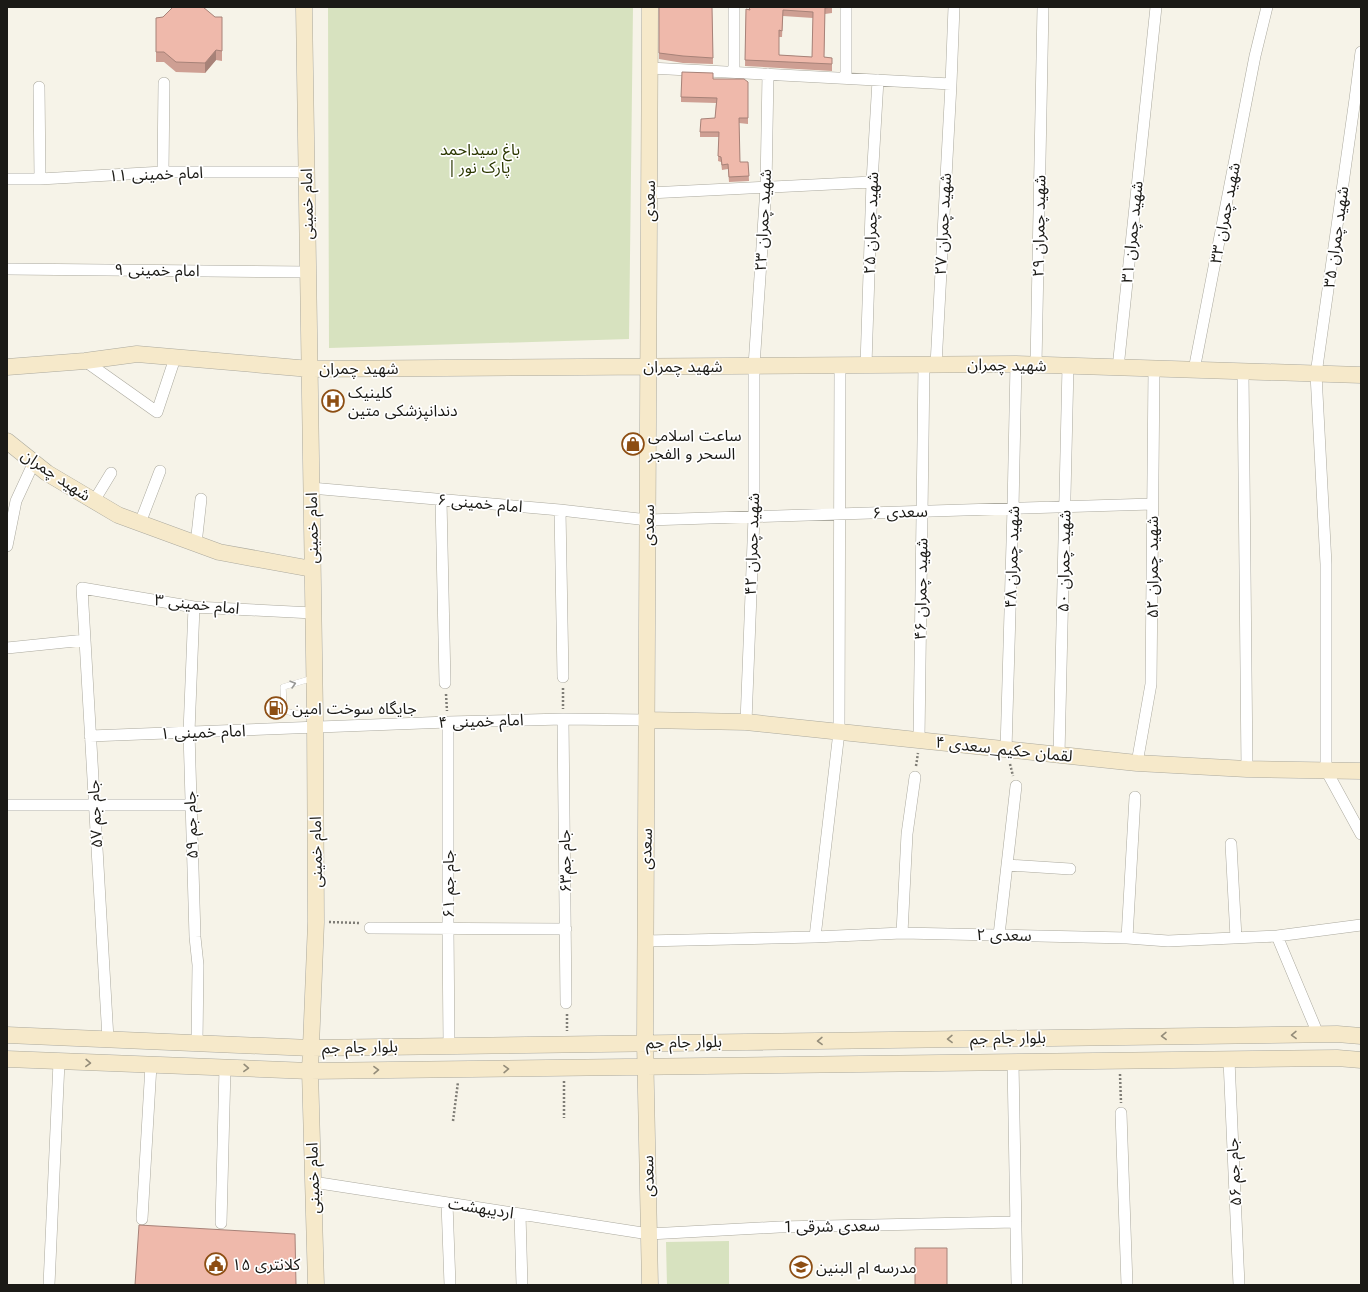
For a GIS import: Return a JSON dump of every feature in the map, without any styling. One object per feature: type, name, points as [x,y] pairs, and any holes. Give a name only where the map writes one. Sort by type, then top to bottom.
[{"type":"main road","name":"امام خمینی","points":[[304,7],[315,722],[316,922],[310,1071],[316,1285]]},
{"type":"main road","name":"سعدی","points":[[650,7],[648,720],[645,941],[645,1067],[650,1285]]},
{"type":"main road","name":"شهید چمران","points":[[7,367],[85,361],[137,354],[310,369],[1016,364],[1361,375]]},
{"type":"main road","name":"شهید چمران","points":[[7,441],[47,473],[118,515],[219,552],[312,569]]},
{"type":"main road","name":"لقمان حکیم_سعدی ۴","points":[[648,720],[746,722],[1137,763],[1247,769],[1361,771]]},
{"type":"main road","name":"بلوار جام جم","points":[[7,1035],[311,1048],[1318,1034],[1361,1036]]},
{"type":"main road","points":[[1228,1036],[1229,1060]]},
{"type":"main road","name":"بلوار جام جم","points":[[7,1059],[310,1071],[1119,1062],[1337,1058],[1361,1060]]},
{"type":"street","points":[[734,7],[734,73]]},
{"type":"street","points":[[846,7],[846,78]]},
{"type":"street","name":"شهید چمران ۲۷","points":[[930,365],[951,84],[954,7]]},
{"type":"street","name":"شهید چمران ۲۹","points":[[1036,365],[1043,7]]},
{"type":"street","name":"شهید چمران ۳۱","points":[[1118,368],[1156,7]]},
{"type":"street","name":"شهید چمران ۳۳","points":[[1194,370],[1255,56],[1267,7]]},
{"type":"street","name":"شهید چمران ۳۵","points":[[1326,770],[1326,564],[1316,374],[1356,99],[1361,52]]},
{"type":"street","points":[[650,68],[951,84]]},
{"type":"street","name":"شهید چمران ۲۳","points":[[754,366],[766,187],[768,74]]},
{"type":"street","name":"شهید چمران ۲۵","points":[[866,365],[872,182],[878,80]]},
{"type":"street","points":[[163,172],[164,83]]},
{"type":"street","points":[[39,86],[40,179]]},
{"type":"street","name":"امام خمینی ۱۱","points":[[7,179],[40,179],[163,172],[306,172]]},
{"type":"street","points":[[649,193],[872,182]]},
{"type":"street","name":"امام خمینی ۹","points":[[7,269],[308,272]]},
{"type":"street","points":[[85,361],[157,412],[175,358]]},
{"type":"street","name":"شهید چمران ۴۸","points":[[1006,750],[1016,364]]},
{"type":"street","name":"شهید چمران ۴۶","points":[[919,740],[922,511],[930,365]]},
{"type":"street","name":"شهید چمران ۴۲","points":[[746,722],[754,517],[754,366]]},
{"type":"street","points":[[815,937],[839,732],[840,366]]},
{"type":"street","name":"شهید چمران ۵۰","points":[[1059,755],[1068,366]]},
{"type":"street","name":"شهید چمران ۵۲","points":[[1137,763],[1151,684],[1154,369]]},
{"type":"street","points":[[1243,372],[1247,769]]},
{"type":"street","points":[[7,546],[16,501],[34,462]]},
{"type":"street","points":[[140,523],[160,471]]},
{"type":"street","points":[[94,501],[111,473]]},
{"type":"street","name":"امام خمینی ۶","points":[[311,488],[560,510],[648,520]]},
{"type":"street","points":[[196,544],[201,499]]},
{"type":"street","points":[[441,500],[445,683]]},
{"type":"street","name":"سعدی ۶","points":[[648,520],[1152,504]]},
{"type":"street","points":[[560,510],[563,677]]},
{"type":"street","name":"امام خمینی ۳","points":[[82,588],[194,607],[313,613]]},
{"type":"street","name":"جام جم ۵۷","points":[[82,588],[108,1039]]},
{"type":"street","name":"جام جم ۵۹","points":[[194,607],[189,732],[195,937],[198,965],[197,1043]]},
{"type":"street","points":[[7,648],[85,640]]},
{"type":"street","name":"امام خمینی ۴","points":[[315,722],[448,722],[564,719],[648,720]]},
{"type":"street","name":"جام جم۶۳","points":[[564,719],[566,1003]]},
{"type":"street","name":"امام خمینی ۱","points":[[90,736],[189,732],[315,722]]},
{"type":"street","name":"جام جم ۶۱","points":[[448,722],[449,1045]]},
{"type":"street","points":[[1326,770],[1361,834]]},
{"type":"street","points":[[902,933],[907,834],[915,777]]},
{"type":"street","points":[[1000,935],[1016,786]]},
{"type":"street","points":[[1127,938],[1135,796]]},
{"type":"street","points":[[7,805],[190,805]]},
{"type":"street","points":[[1231,844],[1236,938]]},
{"type":"street","points":[[1007,865],[1070,869]]},
{"type":"street","name":"سعدی ۲","points":[[645,941],[815,937],[902,933],[1127,938],[1168,941],[1277,936],[1361,925]]},
{"type":"street","points":[[370,928],[566,929]]},
{"type":"street","points":[[1277,936],[1318,1034]]},
{"type":"street","name":"جام جم ۵۶","points":[[1229,1060],[1239,1285]]},
{"type":"street","points":[[49,1285],[59,1062]]},
{"type":"street","points":[[1014,1062],[1017,1285]]},
{"type":"street","points":[[142,1219],[151,1065]]},
{"type":"street","points":[[221,1224],[224,1068]]},
{"type":"street","points":[[1121,1113],[1127,1285]]},
{"type":"street","name":"اردیبهشت","points":[[313,1182],[649,1234]]},
{"type":"street","points":[[448,1203],[450,1285]]},
{"type":"street","points":[[520,1214],[522,1285]]},
{"type":"street","name":"سعدی شرقی 1","points":[[649,1234],[780,1227],[1016,1222]]},
{"type":"lane","points":[[314,678],[283,687],[284,711],[315,722]]},
{"type":"path","points":[[563,677],[564,719]]},
{"type":"path","points":[[445,683],[448,722]]},
{"type":"path","points":[[915,777],[919,740]]},
{"type":"path","points":[[1006,750],[1016,786]]},
{"type":"path","points":[[316,922],[363,923],[370,928]]},
{"type":"path","points":[[566,1003],[567,1044]]},
{"type":"path","points":[[1119,1062],[1121,1113]]},
{"type":"path","points":[[563,1068],[564,1118]]},
{"type":"path","points":[[454,1121],[460,1069]]},
{"type":"green space","name":"باغ سیداحمد | پارک نور","points":[[328,7],[633,7],[629,339],[329,348]]},
{"type":"green space","points":[[729,1241],[729,1285],[667,1285],[666,1242]]},
{"type":"building","points":[[173,7],[203,7],[215,17],[222,17],[222,51],[216,50],[205,63],[176,62],[164,52],[156,52],[156,18],[163,17]]},
{"type":"building","points":[[659,7],[712,7],[713,58],[659,53]]},
{"type":"building","points":[[749,7],[832,7],[825,8],[824,57],[832,58],[832,64],[745,60],[746,9],[750,10]],"holes":[[[783,10],[813,12],[812,57],[779,55],[779,30],[782,31]]]},
{"type":"building","points":[[682,72],[713,73],[713,79],[744,79],[748,82],[748,118],[739,118],[740,162],[748,162],[749,176],[729,177],[728,164],[722,165],[721,157],[718,156],[719,132],[700,132],[701,119],[715,118],[717,98],[681,97]]},
{"type":"building","name":"کلانتری ۱۵","points":[[139,1225],[295,1234],[296,1285],[135,1285]]},
{"type":"building","points":[[915,1248],[947,1248],[947,1285],[915,1285]]},
{"type":"place","name":"کلینیک دندانپزشکی متین","points":[[333,401]]},
{"type":"place","name":"ساعت اسلامی السحر و الفجر","points":[[633,444]]},
{"type":"place","name":"جایگاه سوخت امین","points":[[276,708]]},
{"type":"place","name":"کلانتری ۱۵","points":[[216,1264]]},
{"type":"place","name":"مدرسه ام البنین","points":[[801,1267]]}]
